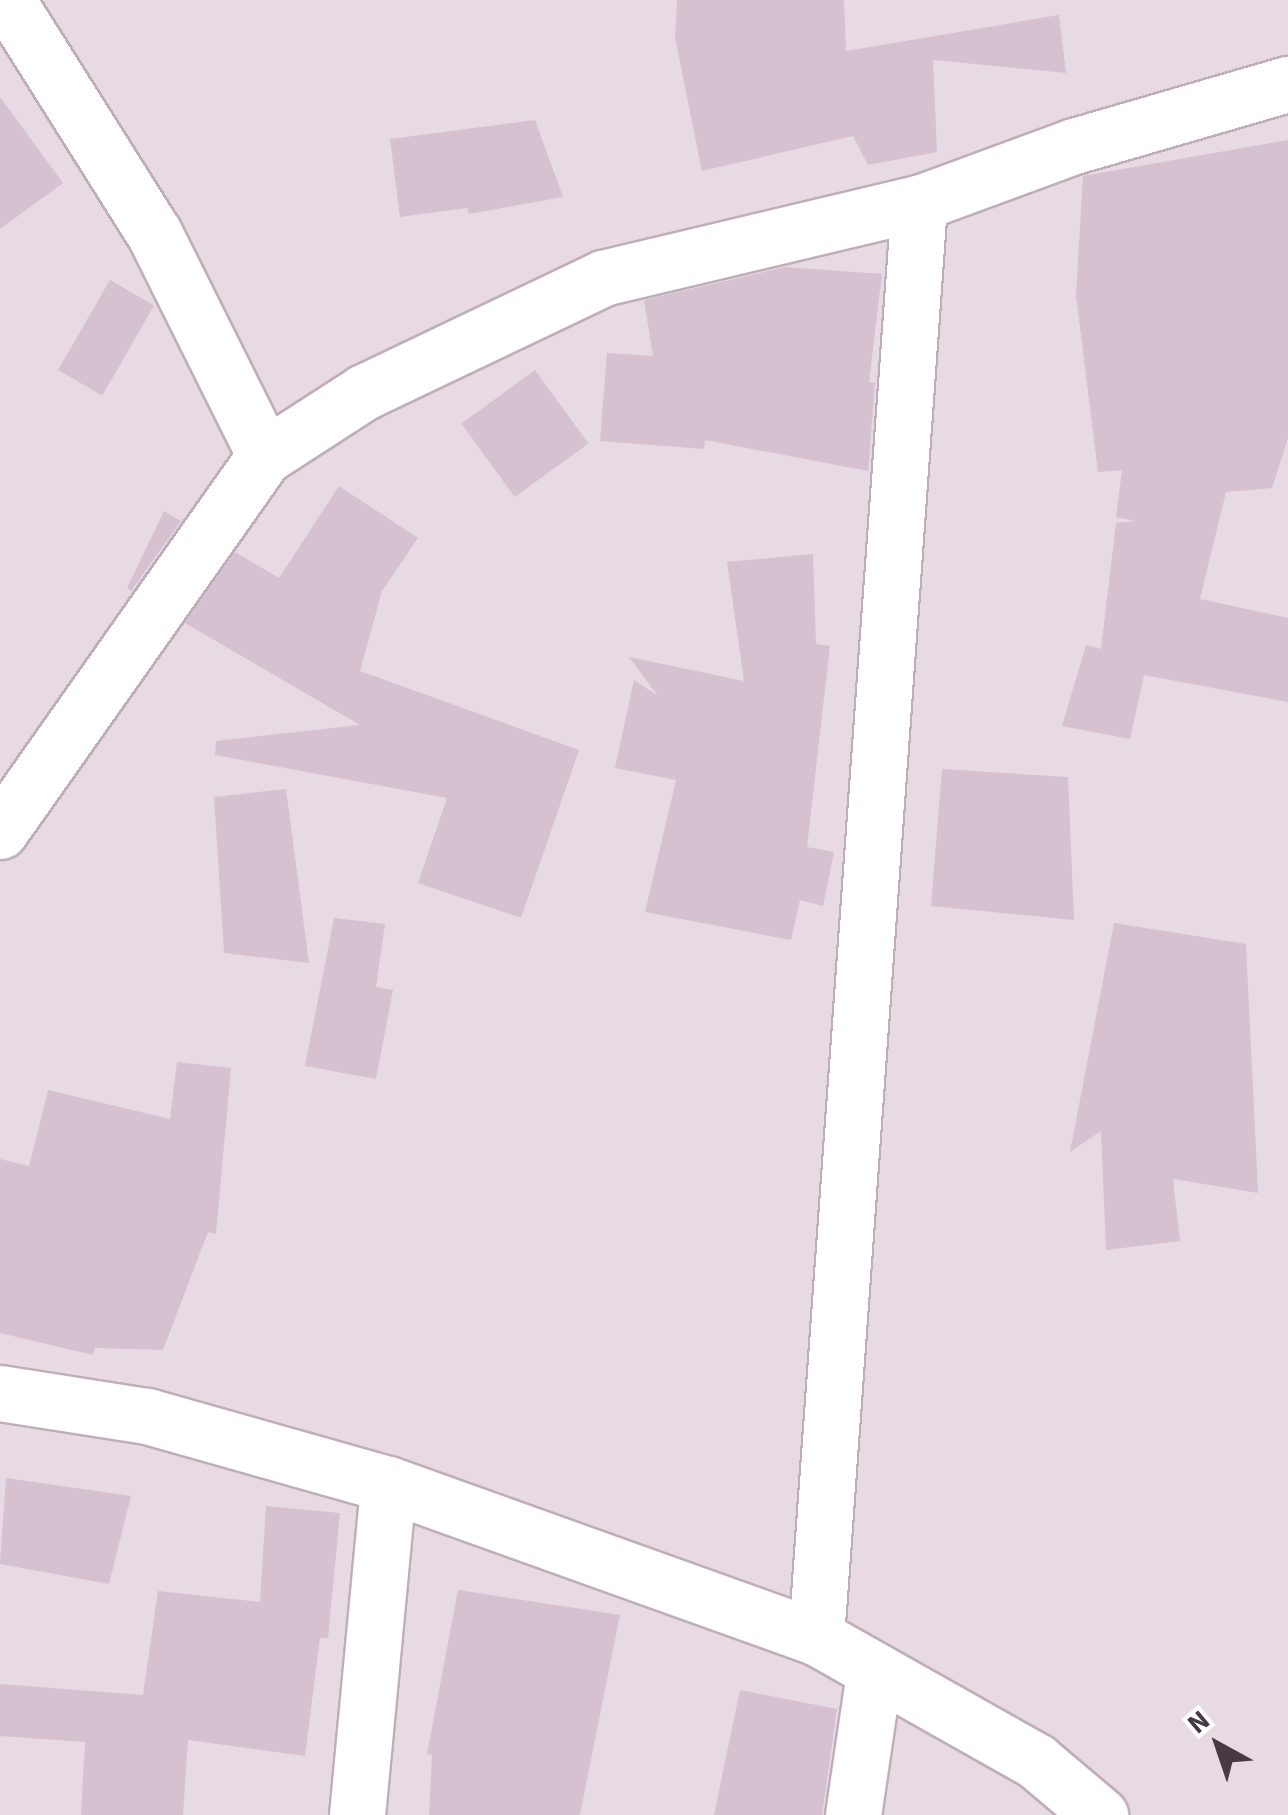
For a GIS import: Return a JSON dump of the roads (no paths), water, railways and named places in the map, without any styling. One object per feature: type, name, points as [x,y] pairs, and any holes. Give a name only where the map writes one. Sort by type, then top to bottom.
[{"type":"street","points":[[7,0],[154,233],[265,456]]},
{"type":"street","points":[[0,831],[265,456],[364,392],[603,278],[919,202],[1074,146],[1288,84]]},
{"type":"street","points":[[816,1637],[919,202]]},
{"type":"street","points":[[0,1393],[147,1416],[388,1484],[816,1637],[1036,1761],[1100,1815]]},
{"type":"street","points":[[358,1815],[388,1484]]},
{"type":"street","points":[[853,1815],[874,1672]]}]
